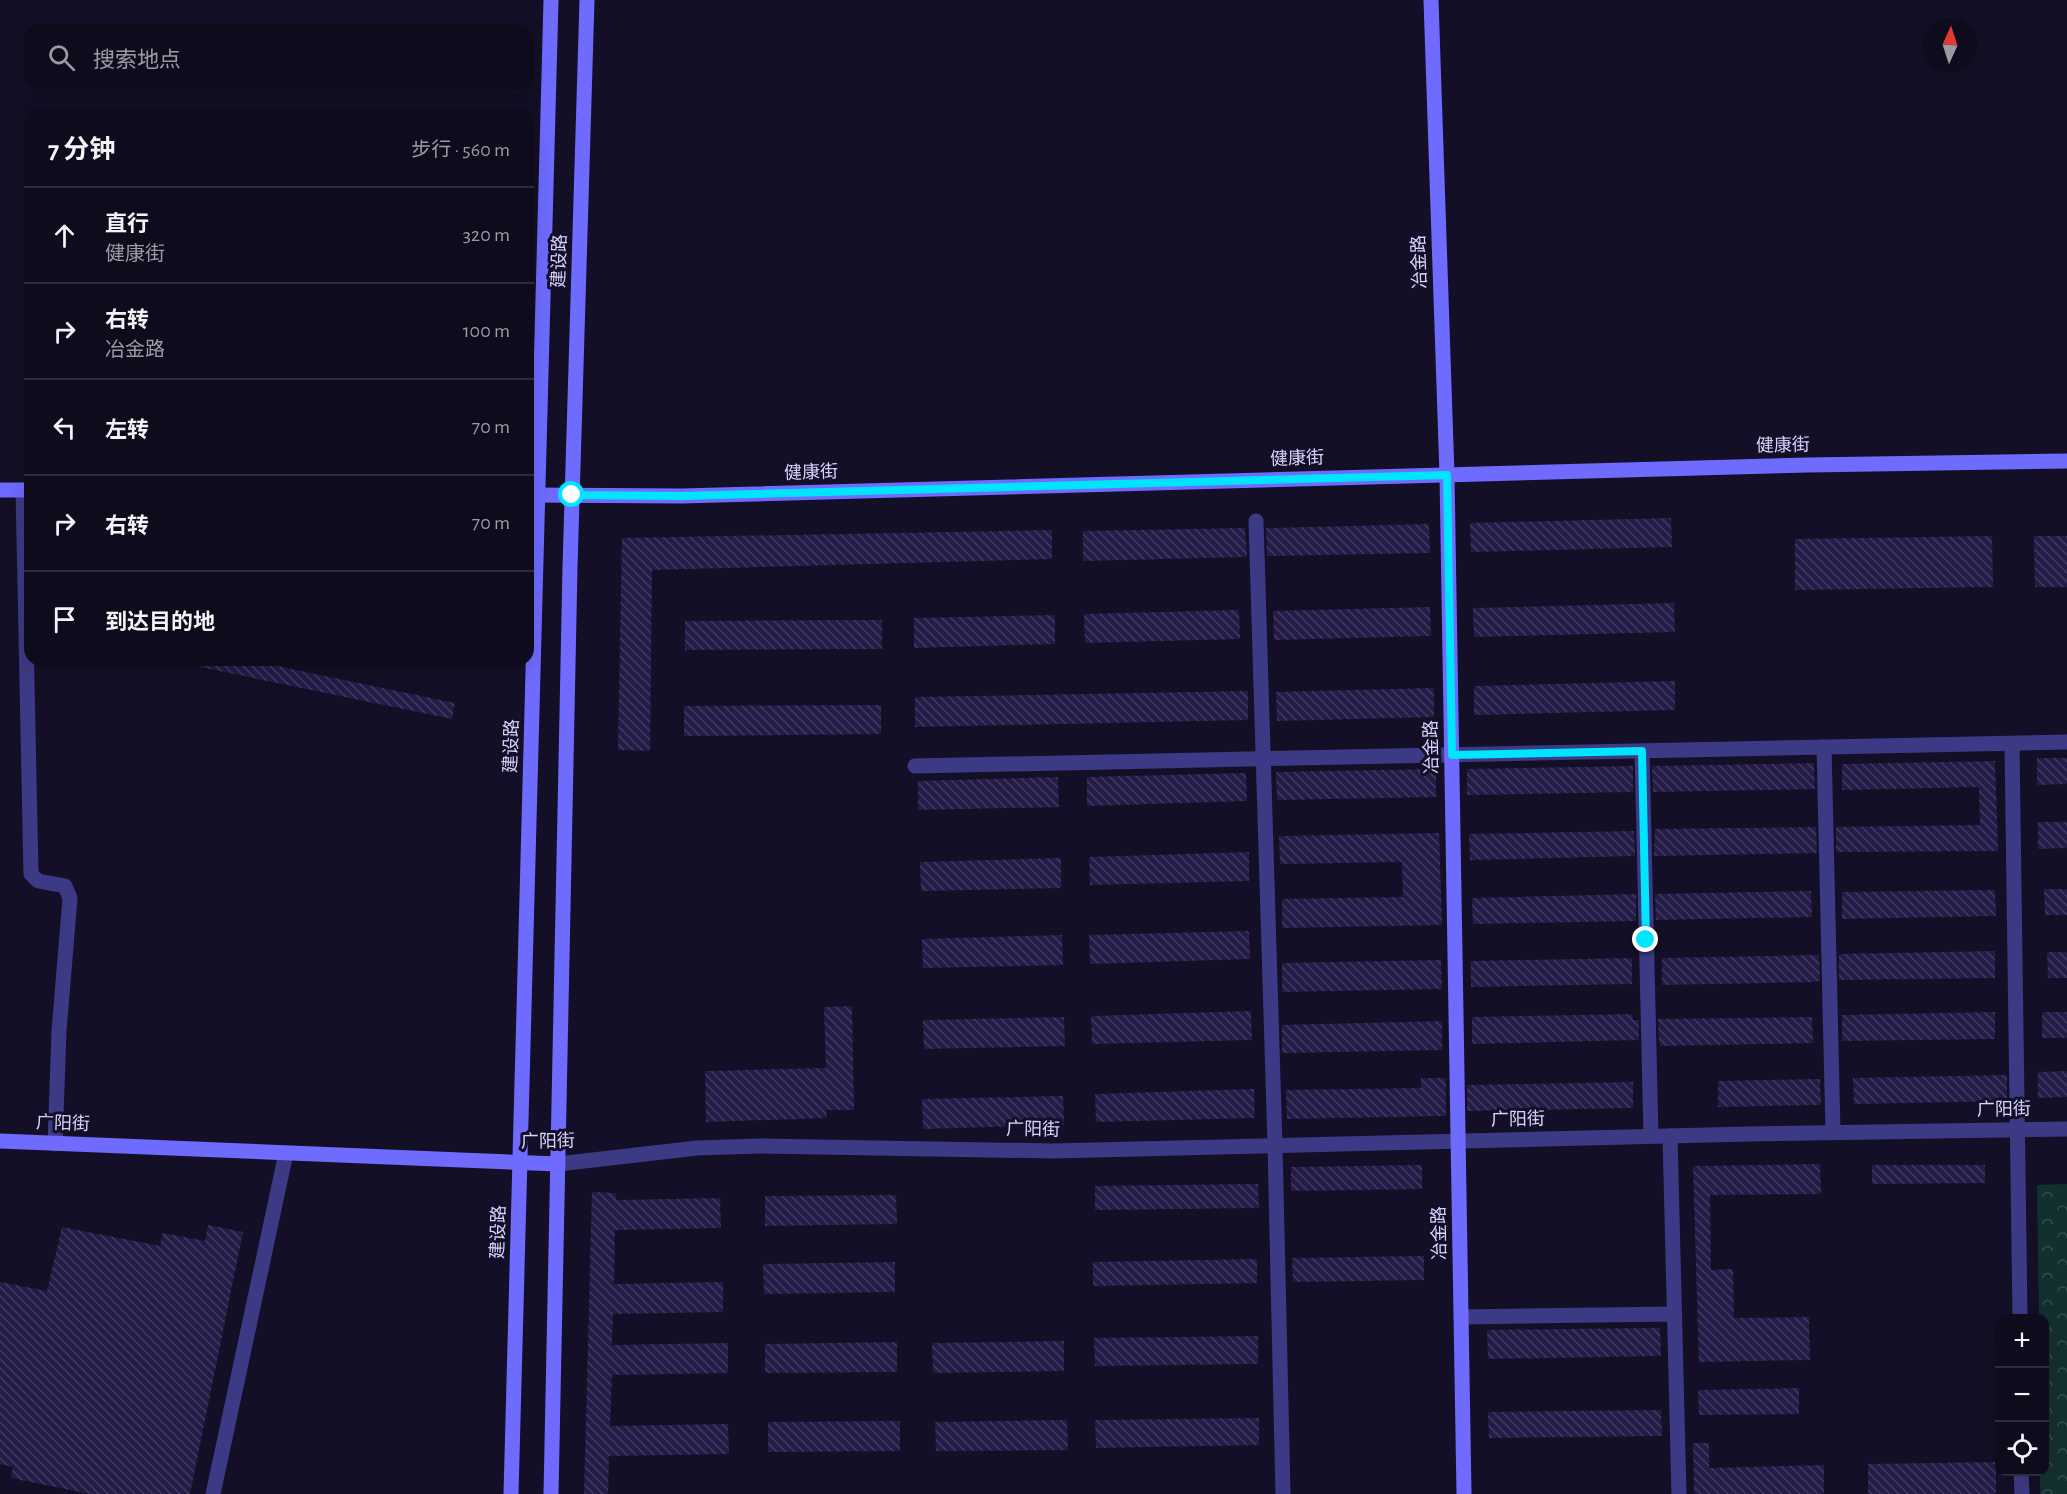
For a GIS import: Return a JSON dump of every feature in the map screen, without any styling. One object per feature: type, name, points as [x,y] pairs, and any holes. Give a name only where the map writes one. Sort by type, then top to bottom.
[{"type":"street","name":"建设路","points":[[534,468],[551,0]]},
{"type":"street","name":"建设路","points":[[551,1494],[572,495],[586,0]]},
{"type":"street","name":"冶金路","points":[[1431,0],[1447,475],[1464,1494]]},
{"type":"street","name":"健康街","points":[[534,495],[682,496],[1808,465],[2067,461]]},
{"type":"street","points":[[0,490],[24,490]]},
{"type":"street","points":[[1256,521],[1283,1494]]},
{"type":"street","points":[[29,666],[32,874],[38,881],[65,886],[70,898],[59,1031],[55,1144]]},
{"type":"street","name":"建设路","points":[[511,1494],[530,666]]},
{"type":"street","points":[[915,766],[2067,742]]},
{"type":"street","points":[[2012,744],[2019,1314]]},
{"type":"street","points":[[1824,747],[1833,1132]]},
{"type":"street","points":[[1642,751],[1651,1136]]},
{"type":"street","name":"广阳街","points":[[0,1141],[558,1164],[697,1148],[769,1145],[1053,1151],[1833,1132],[2067,1129]]},
{"type":"street","points":[[1670,1136],[1679,1494]]},
{"type":"street","points":[[213,1494],[286,1153]]},
{"type":"street","points":[[1461,1317],[1675,1314]]},
{"type":"street","points":[[2021,1476],[2022,1494]]},
{"type":"green space","points":[[2067,1184],[2067,1494],[2040,1494],[2040,1476],[2049,1476],[2049,1314],[2039,1314],[2037,1185]]},
{"type":"building","points":[[1671,518],[1672,547],[1471,552],[1470,523]]},
{"type":"building","points":[[1429,524],[1430,553],[1267,556],[1266,528]]},
{"type":"building","points":[[1245,528],[1247,557],[1083,561],[1083,531]]},
{"type":"building","points":[[1052,530],[1052,559],[652,570],[650,751],[618,750],[622,538]]},
{"type":"building","points":[[1992,536],[1993,587],[1795,590],[1795,539]]},
{"type":"building","points":[[2034,536],[2067,536],[2067,587],[2035,587]]},
{"type":"building","points":[[1674,603],[1675,632],[1474,637],[1473,608]]},
{"type":"building","points":[[1430,607],[1431,636],[1274,640],[1273,611]]},
{"type":"building","points":[[1239,610],[1240,639],[1085,643],[1084,614]]},
{"type":"building","points":[[1055,615],[1055,644],[914,648],[914,618]]},
{"type":"building","points":[[882,620],[882,649],[685,650],[685,621]]},
{"type":"building","points":[[277,666],[455,703],[452,719],[200,667]]},
{"type":"building","points":[[1675,681],[1675,710],[1474,715],[1474,686]]},
{"type":"building","points":[[1434,688],[1434,717],[1277,721],[1276,692]]},
{"type":"building","points":[[1248,691],[1248,720],[915,727],[915,697]]},
{"type":"building","points":[[881,705],[881,734],[684,736],[684,706]]},
{"type":"building","points":[[2037,758],[2067,758],[2067,784],[2037,785]]},
{"type":"building","points":[[1995,761],[1998,851],[1836,852],[1836,827],[1980,825],[1979,787],[1842,790],[1842,764]]},
{"type":"building","points":[[1814,763],[1815,789],[1653,792],[1652,766]]},
{"type":"building","points":[[1633,766],[1633,792],[1467,795],[1467,769]]},
{"type":"building","points":[[1436,769],[1436,797],[1277,800],[1276,772]]},
{"type":"building","points":[[1246,773],[1247,801],[1087,806],[1087,777]]},
{"type":"building","points":[[1058,777],[1059,807],[918,810],[918,781]]},
{"type":"building","points":[[2038,822],[2067,822],[2067,848],[2038,849]]},
{"type":"building","points":[[1816,827],[1817,853],[1654,856],[1655,829]]},
{"type":"building","points":[[1634,831],[1635,856],[1470,860],[1469,834]]},
{"type":"building","points":[[1439,833],[1442,925],[1282,928],[1282,899],[1403,897],[1402,862],[1280,864],[1279,836]]},
{"type":"building","points":[[1249,852],[1249,881],[1090,885],[1089,857]]},
{"type":"building","points":[[1061,858],[1061,888],[921,891],[920,862]]},
{"type":"building","points":[[2044,889],[2067,889],[2067,915],[2045,915]]},
{"type":"building","points":[[1995,890],[1996,916],[1842,919],[1842,892]]},
{"type":"building","points":[[1811,891],[1812,917],[1656,920],[1655,894]]},
{"type":"building","points":[[1636,894],[1636,921],[1473,924],[1472,898]]},
{"type":"building","points":[[1249,931],[1250,959],[1090,964],[1089,935]]},
{"type":"building","points":[[1062,935],[1063,965],[923,968],[922,939]]},
{"type":"building","points":[[1995,951],[1995,978],[1839,980],[1839,955],[1841,954]]},
{"type":"building","points":[[2047,952],[2067,952],[2067,978],[2048,978]]},
{"type":"building","points":[[1819,955],[1820,981],[1815,982],[1662,985],[1662,958]]},
{"type":"building","points":[[1632,958],[1632,984],[1471,987],[1471,961]]},
{"type":"building","points":[[1441,960],[1442,989],[1282,992],[1282,963]]},
{"type":"building","points":[[852,1006],[854,1110],[826,1110],[827,1118],[706,1122],[705,1071],[826,1068],[824,1007]]},
{"type":"building","points":[[1251,1011],[1252,1040],[1092,1044],[1091,1016]]},
{"type":"building","points":[[1995,1012],[1995,1039],[1842,1041],[1842,1015]]},
{"type":"building","points":[[2042,1012],[2067,1012],[2067,1038],[2042,1038]]},
{"type":"building","points":[[1632,1014],[1633,1020],[1639,1020],[1639,1040],[1472,1044],[1472,1017]]},
{"type":"building","points":[[1064,1017],[1065,1046],[924,1049],[923,1020]]},
{"type":"building","points":[[1812,1017],[1813,1043],[1660,1046],[1658,1019]]},
{"type":"building","points":[[1442,1021],[1442,1050],[1282,1053],[1282,1025]]},
{"type":"building","points":[[2067,1071],[2067,1097],[2038,1098],[2038,1072]]},
{"type":"building","points":[[2007,1075],[2007,1101],[1854,1104],[1853,1078]]},
{"type":"building","points":[[1421,1078],[1446,1078],[1446,1116],[1287,1119],[1286,1090],[1421,1088]]},
{"type":"building","points":[[1820,1079],[1821,1105],[1718,1107],[1718,1081]]},
{"type":"building","points":[[1633,1082],[1633,1108],[1467,1111],[1467,1085]]},
{"type":"building","points":[[1254,1089],[1255,1118],[1096,1122],[1095,1094]]},
{"type":"building","points":[[1063,1096],[1064,1125],[923,1129],[922,1099]]},
{"type":"building","points":[[1820,1164],[1821,1194],[1710,1195],[1711,1270],[1733,1269],[1734,1318],[1809,1317],[1810,1360],[1699,1362],[1693,1166]]},
{"type":"building","points":[[1422,1165],[1422,1189],[1291,1191],[1291,1167]]},
{"type":"building","points":[[1872,1165],[1985,1165],[1985,1183],[1872,1184]]},
{"type":"building","points":[[1258,1184],[1259,1208],[1095,1210],[1095,1186]]},
{"type":"building","points":[[592,1192],[616,1193],[616,1200],[720,1198],[721,1228],[615,1230],[614,1284],[723,1282],[723,1312],[613,1314],[612,1345],[728,1343],[728,1373],[612,1375],[610,1426],[728,1424],[729,1454],[609,1456],[608,1494],[584,1494]]},
{"type":"building","points":[[896,1195],[897,1224],[765,1226],[765,1196]]},
{"type":"building","points":[[208,1225],[243,1232],[190,1494],[90,1494],[11,1478],[13,1467],[0,1464],[0,1282],[47,1291],[62,1227],[160,1246],[163,1233],[205,1241]]},
{"type":"building","points":[[1424,1256],[1424,1280],[1293,1282],[1292,1258]]},
{"type":"building","points":[[1257,1259],[1257,1283],[1093,1286],[1093,1262]]},
{"type":"building","points":[[895,1262],[895,1292],[764,1294],[763,1264]]},
{"type":"building","points":[[1660,1328],[1661,1356],[1488,1359],[1487,1330]]},
{"type":"building","points":[[1258,1336],[1258,1364],[1095,1366],[1094,1338]]},
{"type":"building","points":[[1064,1341],[1064,1371],[933,1373],[932,1343]]},
{"type":"building","points":[[897,1342],[897,1372],[765,1373],[765,1344]]},
{"type":"building","points":[[1799,1388],[1799,1414],[1699,1415],[1698,1390]]},
{"type":"building","points":[[1661,1410],[1662,1436],[1489,1438],[1488,1412]]},
{"type":"building","points":[[1259,1418],[1259,1445],[1096,1448],[1095,1420]]},
{"type":"building","points":[[1067,1420],[1068,1450],[936,1451],[935,1422]]},
{"type":"building","points":[[900,1421],[900,1451],[768,1452],[768,1422]]},
{"type":"building","points":[[1693,1443],[1709,1443],[1709,1468],[1824,1465],[1824,1494],[1694,1494]]},
{"type":"building","points":[[1995,1462],[1996,1494],[1868,1494],[1868,1464]]},
{"type":"route","points":[[572,495],[682,496],[1447,475],[1452,755],[1642,751],[1646,940]]}]
